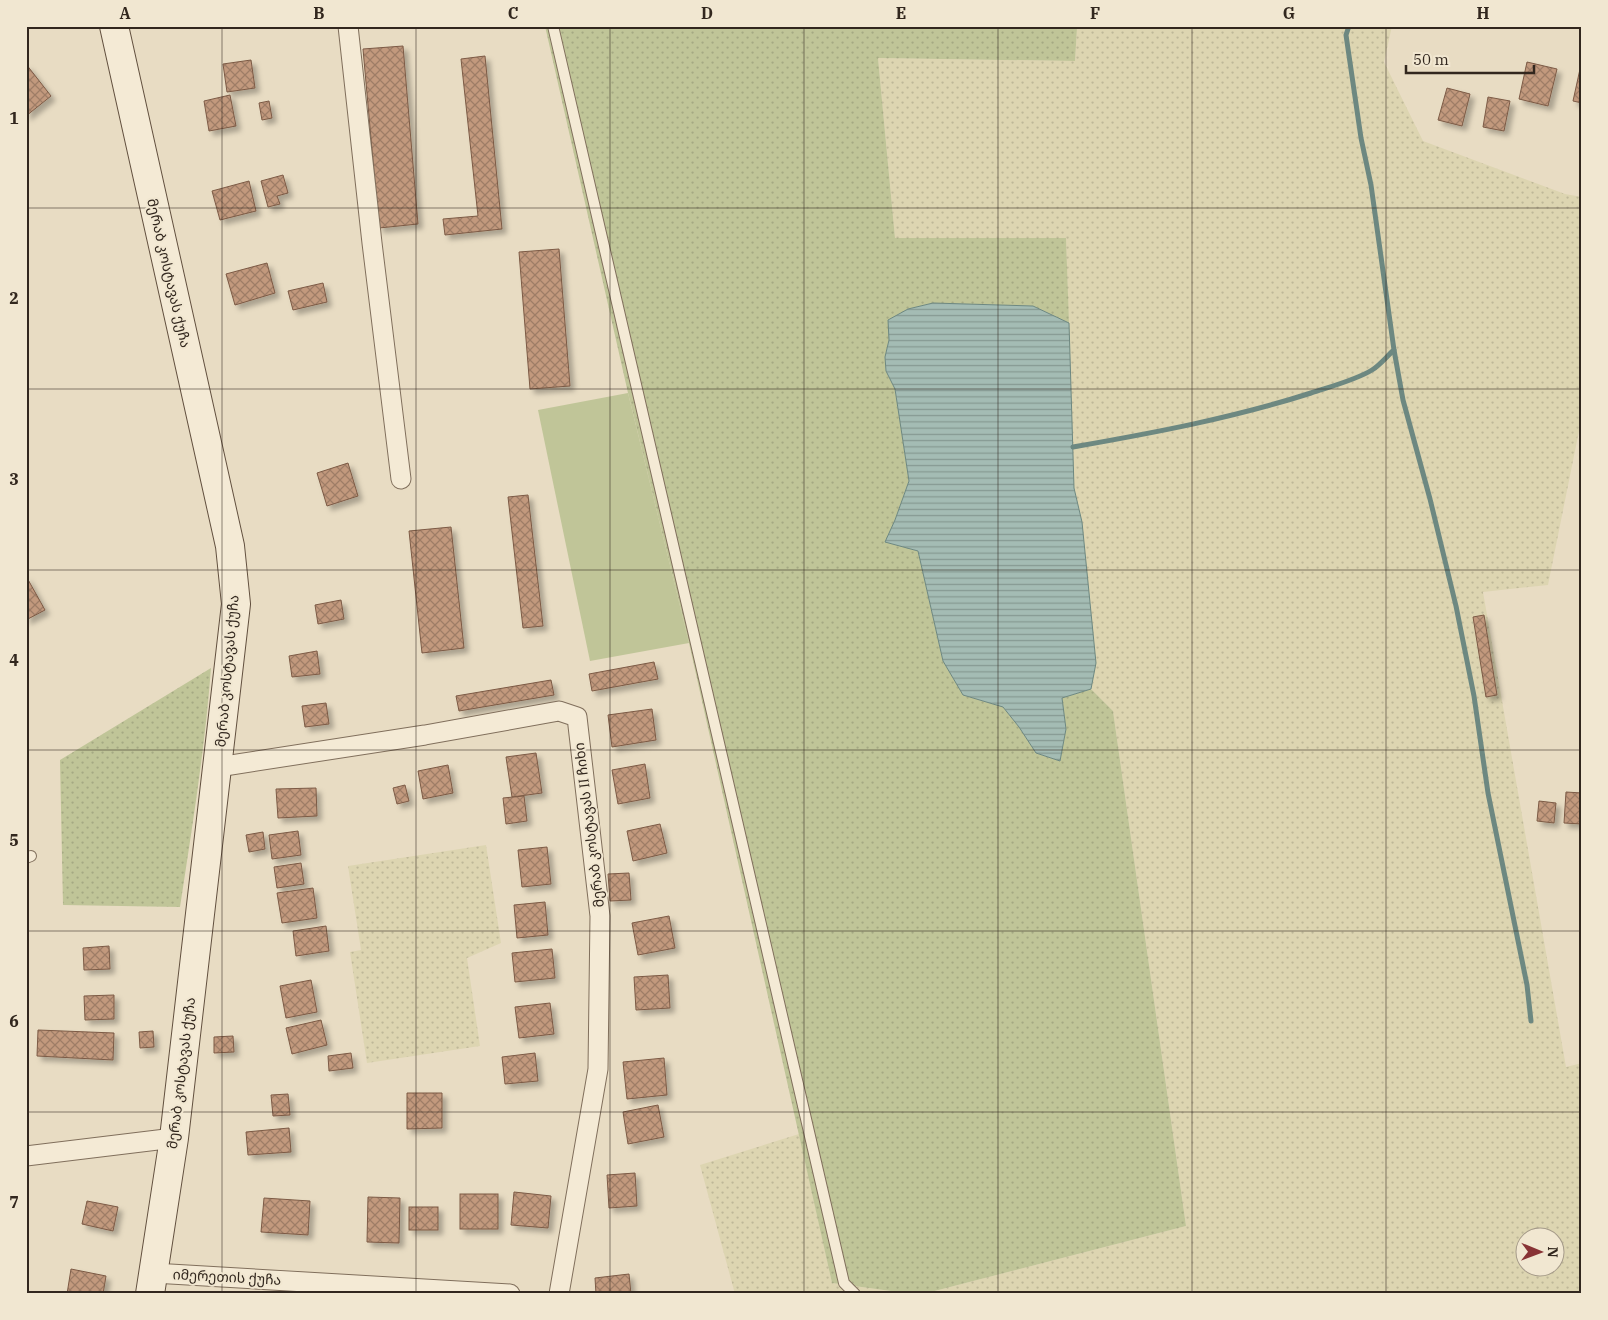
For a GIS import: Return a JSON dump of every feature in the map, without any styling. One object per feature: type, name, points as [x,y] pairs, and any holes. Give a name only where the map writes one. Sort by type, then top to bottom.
[{"type":"main road","name":"მერაბ კოსტავას ქუჩა","points":[[114,26],[230,546],[236,604],[174,1138],[151,1283]]},
{"type":"street","points":[[348,26],[401,479]]},
{"type":"street","name":"მერაბ კოსტავას II ჩიხი","points":[[218,767],[558,711],[577,717],[600,916],[598,1068],[559,1294]]},
{"type":"street","points":[[26,1156],[174,1138]]},
{"type":"street","name":"იმერეთის ქუჩა","points":[[151,1283],[510,1294]]},
{"type":"lane","points":[[553,26],[844,1283],[855,1294]]},
{"type":"shaded area","points":[[1127,26],[1392,26],[1384,62],[1423,141],[1565,194],[1582,197],[1582,416],[1548,585],[1483,592],[1566,1067],[1582,1063],[1582,1294],[923,1294],[1186,1226],[1113,711],[1091,689],[1096,663],[1082,522],[1074,488],[1066,239],[895,238],[878,58],[1075,61],[1077,28]]},
{"type":"shaded area","points":[[486,845],[501,943],[467,958],[480,1046],[367,1063],[350,952],[361,950],[348,866]]},
{"type":"shaded area","points":[[799,1134],[832,1283],[913,1294],[735,1294],[700,1165]]},
{"type":"green space","points":[[545,26],[1002,26],[1077,28],[1075,61],[878,58],[895,238],[1066,238],[1069,323],[1033,306],[933,303],[908,309],[889,320],[889,340],[885,357],[886,371],[895,389],[909,481],[886,542],[918,551],[943,661],[963,695],[1003,707],[1036,753],[1060,761],[1066,729],[1062,698],[1091,689],[1113,711],[1186,1226],[923,1294],[832,1283],[689,643],[628,393]]},
{"type":"green space","points":[[628,393],[689,643],[590,661],[538,410]]},
{"type":"green space","points":[[211,668],[202,758],[180,907],[63,905],[60,760]]},
{"type":"water","points":[[933,303],[1033,306],[1069,323],[1074,488],[1082,522],[1096,663],[1091,689],[1062,698],[1066,729],[1060,761],[1036,753],[1003,707],[963,695],[943,661],[918,551],[885,542],[909,481],[895,389],[886,371],[885,357],[889,340],[888,320],[908,309]]},
{"type":"building","points":[[403,46],[418,224],[379,228],[363,49]]},
{"type":"building","points":[[485,56],[502,229],[445,235],[443,219],[478,216],[461,59]]},
{"type":"building","points":[[251,60],[255,88],[227,92],[223,64]]},
{"type":"building","points":[[1527,62],[1557,69],[1548,106],[1519,99]]},
{"type":"building","points":[[26,64],[51,96],[26,116]]},
{"type":"building","points":[[1580,69],[1582,70],[1582,103],[1573,101]]},
{"type":"building","points":[[1447,88],[1470,94],[1462,126],[1438,120]]},
{"type":"building","points":[[230,95],[236,126],[209,131],[204,101]]},
{"type":"building","points":[[1488,97],[1510,101],[1504,131],[1483,127]]},
{"type":"building","points":[[269,101],[272,118],[262,120],[259,103]]},
{"type":"building","points":[[283,175],[288,193],[277,196],[280,204],[268,207],[261,181]]},
{"type":"building","points":[[249,181],[256,211],[220,220],[212,191]]},
{"type":"building","points":[[559,249],[570,386],[530,389],[519,252]]},
{"type":"building","points":[[267,263],[275,293],[235,305],[226,274]]},
{"type":"building","points":[[323,283],[327,302],[293,310],[288,291]]},
{"type":"building","points":[[348,463],[358,496],[327,506],[317,473]]},
{"type":"building","points":[[528,495],[543,626],[523,628],[508,497]]},
{"type":"building","points":[[451,527],[464,648],[422,653],[409,531]]},
{"type":"building","points":[[26,576],[45,610],[26,620]]},
{"type":"building","points":[[341,600],[344,619],[318,624],[315,605]]},
{"type":"building","points":[[1484,615],[1497,695],[1486,697],[1473,617]]},
{"type":"building","points":[[317,651],[320,674],[292,677],[289,656]]},
{"type":"building","points":[[654,662],[658,679],[592,691],[589,674]]},
{"type":"building","points":[[551,680],[554,695],[459,711],[456,696]]},
{"type":"building","points":[[326,703],[329,724],[305,727],[302,706]]},
{"type":"building","points":[[652,709],[656,740],[612,747],[608,715]]},
{"type":"building","points":[[536,753],[542,793],[512,797],[506,757]]},
{"type":"building","points":[[645,764],[650,798],[618,804],[612,770]]},
{"type":"building","points":[[448,765],[453,793],[423,799],[418,771]]},
{"type":"building","points":[[405,785],[409,801],[397,804],[393,788]]},
{"type":"building","points":[[316,788],[317,816],[278,818],[276,789]]},
{"type":"building","points":[[1566,792],[1582,793],[1582,824],[1564,823]]},
{"type":"building","points":[[524,796],[527,821],[506,824],[503,798]]},
{"type":"building","points":[[1539,801],[1556,803],[1554,823],[1537,821]]},
{"type":"building","points":[[660,824],[667,853],[633,861],[627,831]]},
{"type":"building","points":[[298,831],[301,855],[272,859],[269,835]]},
{"type":"building","points":[[263,832],[265,849],[249,852],[246,835]]},
{"type":"building","points":[[547,847],[551,884],[522,887],[518,850]]},
{"type":"building","points":[[301,863],[304,884],[277,888],[274,867]]},
{"type":"building","points":[[629,873],[631,900],[610,901],[608,874]]},
{"type":"building","points":[[313,888],[317,918],[282,923],[277,893]]},
{"type":"building","points":[[545,902],[548,935],[517,938],[514,905]]},
{"type":"building","points":[[669,916],[675,948],[638,955],[632,923]]},
{"type":"building","points":[[326,926],[329,951],[296,956],[293,931]]},
{"type":"building","points":[[109,946],[110,969],[84,970],[83,948]]},
{"type":"building","points":[[552,949],[555,978],[515,982],[512,953]]},
{"type":"building","points":[[668,975],[670,1008],[636,1010],[634,977]]},
{"type":"building","points":[[311,980],[317,1012],[286,1018],[280,986]]},
{"type":"building","points":[[114,995],[114,1019],[85,1020],[84,996]]},
{"type":"building","points":[[550,1003],[554,1034],[519,1038],[515,1007]]},
{"type":"building","points":[[321,1020],[327,1045],[292,1054],[286,1028]]},
{"type":"building","points":[[38,1030],[114,1033],[113,1060],[37,1056]]},
{"type":"building","points":[[153,1031],[154,1047],[140,1048],[139,1032]]},
{"type":"building","points":[[233,1036],[234,1052],[214,1053],[214,1037]]},
{"type":"building","points":[[351,1053],[353,1068],[329,1071],[328,1056]]},
{"type":"building","points":[[535,1053],[538,1081],[505,1084],[502,1057]]},
{"type":"building","points":[[664,1058],[667,1095],[627,1099],[623,1062]]},
{"type":"building","points":[[407,1093],[442,1093],[442,1128],[407,1129]]},
{"type":"building","points":[[288,1094],[290,1115],[273,1116],[271,1095]]},
{"type":"building","points":[[658,1105],[664,1137],[628,1144],[623,1112]]},
{"type":"building","points":[[289,1128],[291,1152],[248,1155],[246,1132]]},
{"type":"building","points":[[635,1173],[637,1206],[609,1208],[607,1175]]},
{"type":"building","points":[[514,1192],[551,1196],[548,1228],[511,1225]]},
{"type":"building","points":[[460,1194],[498,1194],[498,1229],[460,1229]]},
{"type":"building","points":[[368,1197],[400,1198],[399,1243],[367,1242]]},
{"type":"building","points":[[264,1198],[310,1201],[308,1235],[261,1232]]},
{"type":"building","points":[[87,1201],[118,1207],[113,1231],[82,1224]]},
{"type":"building","points":[[409,1207],[438,1207],[438,1230],[409,1230]]},
{"type":"building","points":[[71,1269],[106,1276],[103,1294],[67,1294]]},
{"type":"building","points":[[629,1274],[631,1294],[596,1294],[595,1278]]},
{"type":"waterway","points":[[1073,447],[1193,424],[1282,402],[1366,374],[1378,366],[1394,350],[1371,185],[1361,138],[1346,35],[1349,26]]},
{"type":"waterway","points":[[1394,350],[1403,400],[1456,606],[1474,696],[1488,793],[1527,985],[1531,1021]]}]
